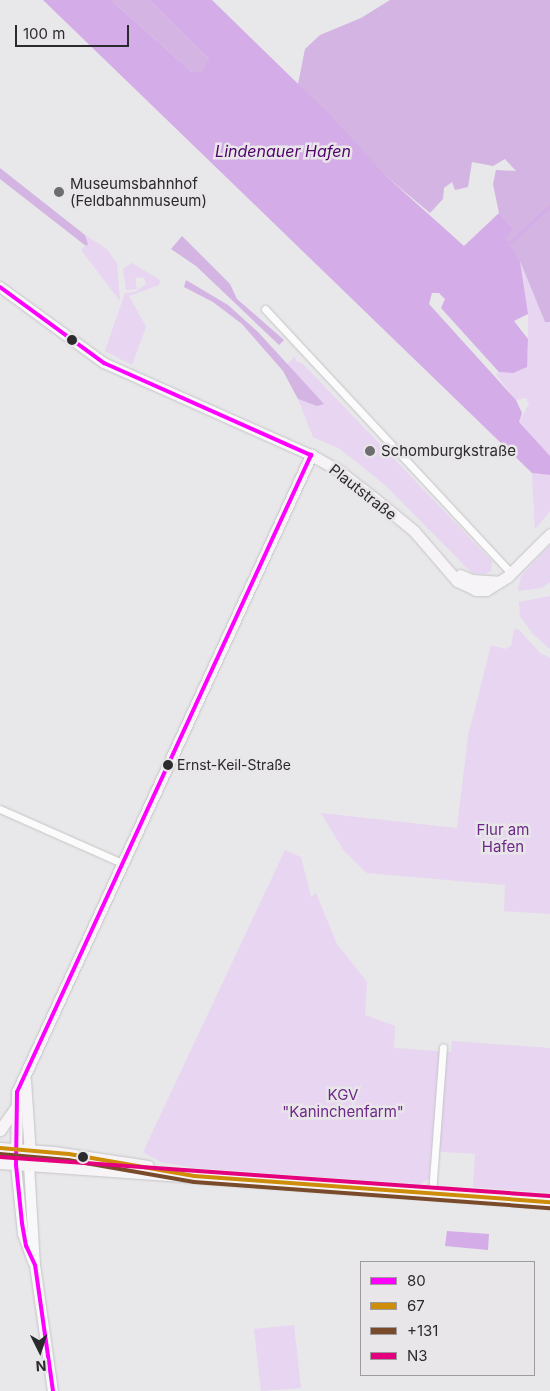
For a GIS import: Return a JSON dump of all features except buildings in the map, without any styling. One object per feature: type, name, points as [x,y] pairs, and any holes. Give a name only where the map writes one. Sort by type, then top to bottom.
[{"type":"main road","name":"Plautstraße","points":[[0,287],[104,364],[311,456],[338,470],[414,531],[452,571],[457,581],[476,590],[486,590],[504,578]]},
{"type":"main road","points":[[35,1265],[23,1234],[16,1164],[17,1092],[25,1080],[311,456]]},
{"type":"main road","points":[[504,578],[550,534]]},
{"type":"main road","points":[[25,1080],[35,1265],[53,1391]]},
{"type":"main road","points":[[0,1130],[16,1108]]},
{"type":"main road","points":[[0,1148],[87,1156],[194,1176]]},
{"type":"main road","points":[[0,1163],[550,1202]]},
{"type":"street","points":[[265,309],[504,578]]},
{"type":"street","points":[[0,809],[124,864]]},
{"type":"street","points":[[432,1193],[443,1047]]},
{"type":"green space","points":[[85,235],[107,249],[117,264],[120,301],[81,250],[88,244]]},
{"type":"green space","points":[[520,261],[545,322],[550,322],[550,456],[519,422],[529,404],[526,398],[516,400],[496,375],[499,372],[513,373],[528,352],[528,314]]},
{"type":"green space","points":[[132,263],[160,280],[159,285],[129,296],[146,327],[132,365],[105,351],[125,293],[135,292],[146,284],[144,278],[138,277],[135,279],[137,289],[126,290],[123,269]]},
{"type":"green space","points":[[295,356],[296,361],[303,364],[492,561],[491,571],[485,574],[472,573],[385,485],[340,449],[313,437],[298,399],[317,406],[287,364]]},
{"type":"green space","points":[[532,473],[550,475],[550,511],[535,529]]},
{"type":"green space","points":[[550,545],[550,582],[542,588],[518,591],[521,576]]},
{"type":"green space","points":[[550,596],[550,649],[533,634],[520,616],[519,602]]},
{"type":"green space","name":"Flur am Hafen","points":[[518,629],[540,653],[550,658],[550,914],[504,911],[505,885],[367,873],[344,851],[321,813],[457,828],[468,736],[491,645],[505,649],[511,646],[514,630]]},
{"type":"green space","name":"KGV \"Kaninchenfarm\"","points":[[285,850],[301,857],[311,897],[316,893],[337,944],[367,982],[365,1015],[395,1026],[394,1048],[451,1052],[452,1041],[550,1048],[550,1193],[473,1187],[475,1154],[431,1151],[429,1179],[420,1184],[195,1168],[161,1162],[143,1152]]},
{"type":"green space","points":[[294,1325],[301,1388],[261,1391],[254,1329]]},
{"type":"shaded area","points":[[111,0],[149,0],[209,59],[208,66],[202,72],[192,72]]},
{"type":"shaded area","points":[[390,0],[550,0],[550,322],[545,322],[520,261],[504,238],[514,229],[499,213],[493,184],[496,170],[516,171],[505,159],[493,166],[472,162],[468,187],[455,190],[452,182],[444,188],[443,199],[430,213],[387,177],[298,84],[305,49],[320,35],[361,18]]},
{"type":"shaded area","points":[[0,168],[85,235],[88,244],[86,246],[0,179]]},
{"type":"shaded area","points":[[182,236],[230,284],[237,299],[284,340],[279,345],[196,266],[171,249]]},
{"type":"shaded area","points":[[186,280],[228,305],[258,332],[324,404],[317,406],[298,399],[283,371],[242,324],[213,302],[184,287]]},
{"type":"water","name":"Lindenauer Hafen","points":[[43,0],[111,0],[192,72],[202,72],[209,59],[149,0],[212,0],[330,115],[387,177],[464,246],[499,213],[514,229],[505,238],[520,261],[528,314],[514,321],[528,339],[527,367],[513,373],[499,372],[441,308],[445,299],[439,293],[432,293],[429,304],[516,400],[522,413],[519,422],[550,456],[550,475],[532,473]]},
{"type":"water","points":[[447,1231],[489,1234],[488,1250],[445,1246]]},
{"type":"waterway","points":[[507,245],[550,206]]},
{"type":"transit line","name":"80","points":[[0,287],[104,363],[311,455]]},
{"type":"transit line","name":"80","points":[[53,1391],[35,1265],[26,1246],[22,1223],[16,1165],[17,1092],[311,455]]},
{"type":"transit line","name":"67","points":[[0,1148],[69,1154],[194,1176],[550,1202]]},
{"type":"transit line","name":"+131","points":[[0,1154],[68,1160],[194,1182],[550,1208]]},
{"type":"transit line","name":"N3","points":[[0,1157],[550,1196]]},
{"type":"place","name":"Museumsbahnhof (Feldbahnmuseum)","points":[[59,192]]},
{"type":"place","name":"Schomburgkstraße","points":[[370,451]]},
{"type":"place","name":"Ernst-Keil-Straße","points":[[168,765]]}]
